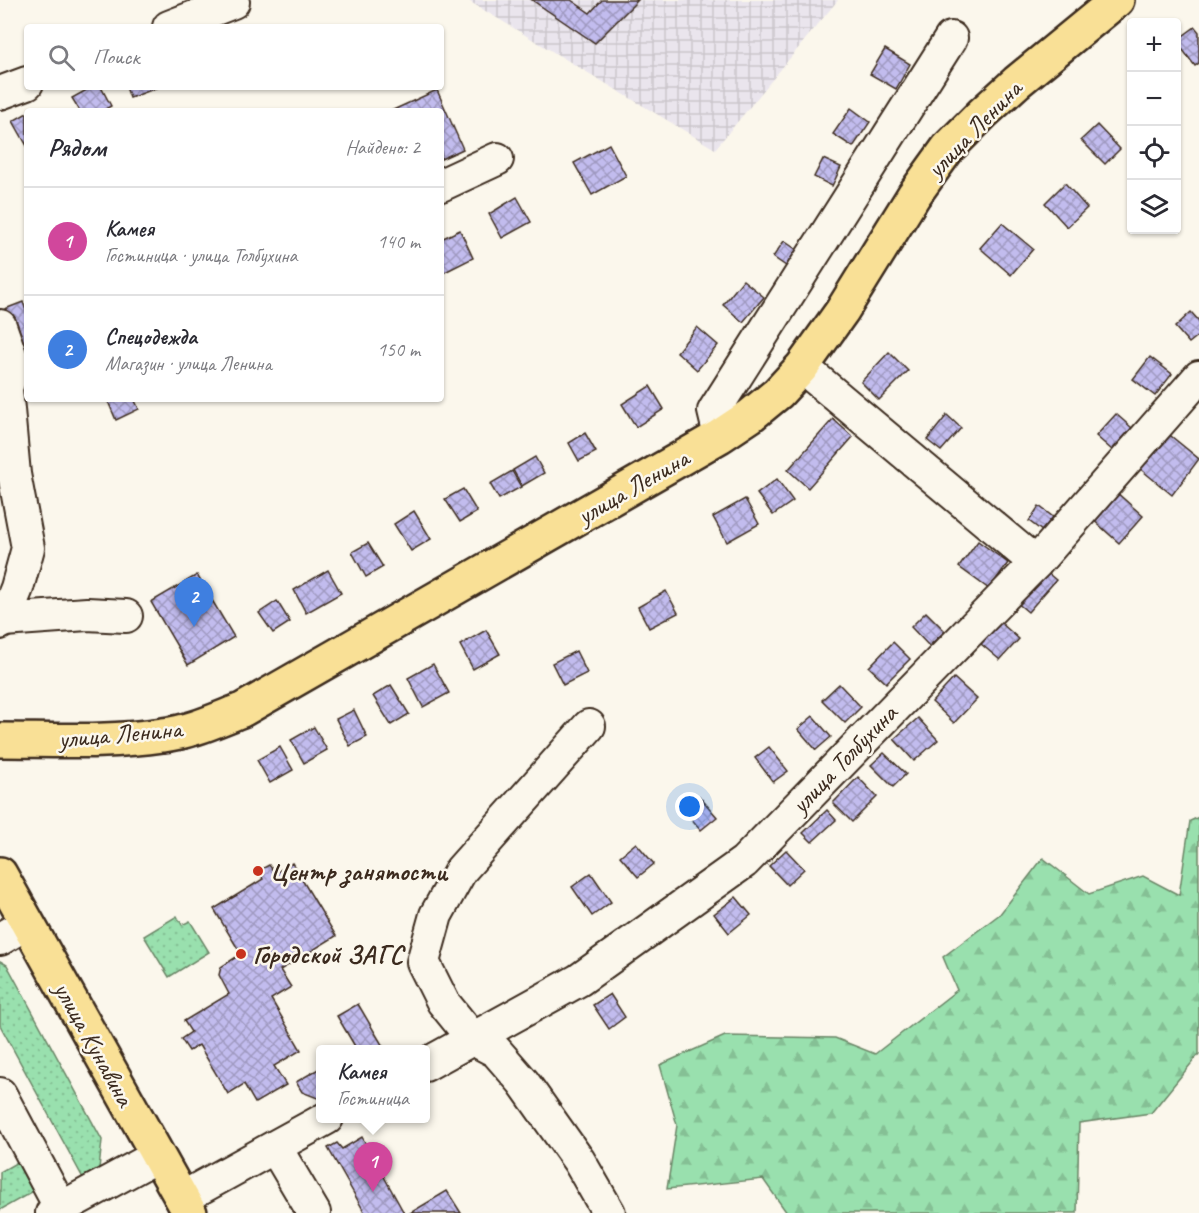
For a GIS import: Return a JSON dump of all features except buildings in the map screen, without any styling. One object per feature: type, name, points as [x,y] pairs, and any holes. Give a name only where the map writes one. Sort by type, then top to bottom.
[{"type":"main road","name":"улица Ленина","points":[[0,740],[105,740],[164,735],[200,727],[242,710],[720,436],[750,416],[778,393],[802,367],[842,311],[914,195],[948,148],[1017,82],[1117,0]]},
{"type":"main road","name":"улица Кунавина","points":[[0,874],[13,931],[157,1155],[186,1206]]},
{"type":"street","points":[[177,24],[233,2]]},
{"type":"street","points":[[720,436],[714,411],[951,38]]},
{"type":"street","points":[[0,93],[24,84]]},
{"type":"street","points":[[444,184],[497,159]]},
{"type":"street","points":[[0,326],[14,366],[11,385],[14,474],[28,548],[17,588],[2,622],[87,614],[126,616]]},
{"type":"street","points":[[802,367],[1036,563]]},
{"type":"street","name":"улица Толбухина","points":[[430,1063],[579,980],[744,862],[1036,563],[1199,377]]},
{"type":"street","points":[[589,726],[461,870],[436,915],[423,962],[442,1002],[473,1039],[496,1051],[523,1082],[579,1161],[609,1213]]},
{"type":"street","points":[[0,1094],[57,1210],[157,1155]]},
{"type":"street","points":[[186,1206],[275,1147],[320,1123]]},
{"type":"street","points":[[275,1147],[314,1213]]},
{"type":"shaded area","points":[[467,0],[838,0],[715,149]]},
{"type":"green space","points":[[1199,817],[1199,1054],[1151,1113],[1079,1123],[1077,1213],[787,1213],[763,1179],[667,1189],[677,1125],[660,1065],[725,1036],[835,1038],[875,1054],[957,990],[943,957],[1000,914],[1043,858],[1089,894],[1143,876],[1179,895],[1190,821]]},
{"type":"green space","points":[[177,916],[182,925],[190,921],[209,952],[169,977],[144,936]]},
{"type":"green space","points":[[0,961],[7,965],[102,1140],[99,1169],[83,1178],[0,1025]]},
{"type":"green space","points":[[21,1160],[39,1188],[0,1210],[0,1172]]},
{"type":"place","name":"Спецодежда","points":[[194,627]]},
{"type":"place","name":"Центр занятости","points":[[258,871]]},
{"type":"place","name":"Городской ЗАГС","points":[[241,954]]},
{"type":"place","name":"Камея","points":[[373,1192]]}]
